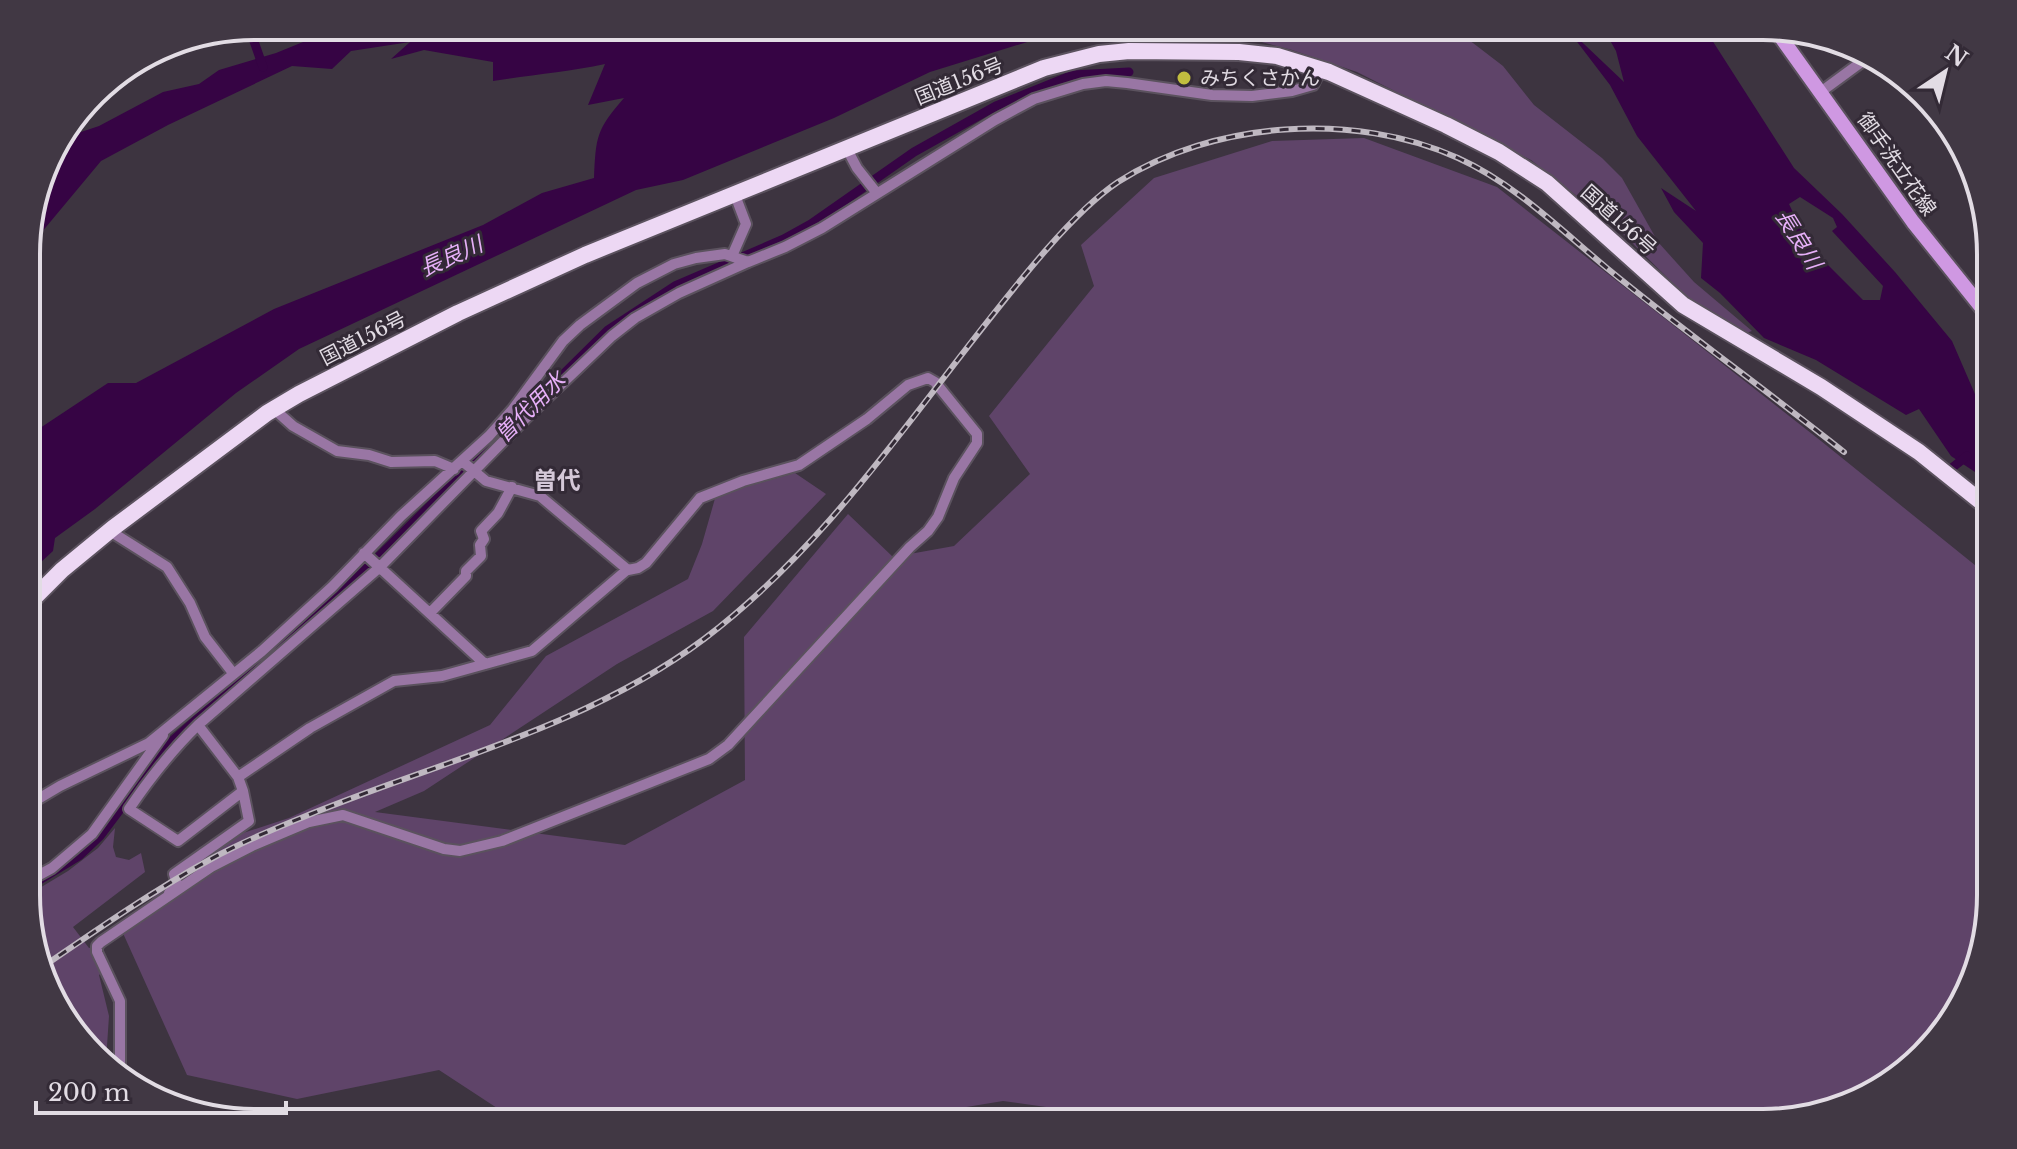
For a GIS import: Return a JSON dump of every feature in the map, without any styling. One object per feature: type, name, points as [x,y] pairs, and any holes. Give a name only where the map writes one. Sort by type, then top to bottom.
[{"type":"highway","name":"国道156号","points":[[40,592],[110,531],[274,409],[373,355],[585,255],[1044,68],[1099,54],[1129,51],[1239,52],[1277,56],[1321,69],[1446,125],[1521,165],[1547,183],[1683,305],[1821,387],[1919,452],[1977,498]]},
{"type":"main road","name":"御手洗立花線","points":[[1785,42],[1913,222],[1977,302]]},
{"type":"street","points":[[1822,91],[1859,64]]},
{"type":"street","points":[[40,798],[149,743],[213,701],[290,637],[373,561],[520,414],[635,318],[740,259],[785,247],[822,228],[872,187],[1034,99],[1083,84],[1106,81],[1212,95],[1252,96],[1313,85],[1321,69]]},
{"type":"street","points":[[847,149],[872,187]]},
{"type":"street","points":[[735,195],[746,224],[740,259]]},
{"type":"street","points":[[243,791],[178,841],[129,809],[165,758],[198,725],[233,673],[290,637],[373,561],[401,516],[466,467],[520,414],[563,341],[618,296],[674,264],[714,255],[740,259]]},
{"type":"street","points":[[120,1061],[120,1001],[97,946],[211,867],[309,822],[343,815],[444,849],[460,851],[502,841],[709,759],[728,745],[928,531],[938,517],[954,478],[977,443],[977,434],[935,382],[928,378],[908,385],[867,419],[799,465],[743,481],[700,498],[646,563],[628,569],[541,646],[523,655],[442,676],[394,681],[310,728],[238,777]]},
{"type":"street","points":[[274,409],[293,426],[337,451],[369,455],[391,462],[435,461],[466,467],[486,481],[540,496],[628,569]]},
{"type":"street","points":[[430,613],[481,556],[480,545],[484,539],[481,531],[498,513],[512,487]]},
{"type":"street","points":[[110,531],[167,567],[190,603],[205,637],[233,673]]},
{"type":"street","points":[[373,561],[485,664]]},
{"type":"street","points":[[165,898],[177,884],[174,874],[249,821],[238,777],[198,725]]},
{"type":"street","points":[[40,874],[92,834],[166,730]]},
{"type":"shaded area","points":[[1254,40],[1468,40],[1503,66],[1534,105],[1602,158],[1622,178],[1658,242],[1694,282],[1752,331],[1746,333],[1693,303],[1614,225],[1531,160],[1357,72]]},
{"type":"shaded area","points":[[1364,138],[1497,187],[1977,567],[1977,909],[1973,937],[1961,977],[1948,1002],[1933,1025],[1904,1056],[1858,1087],[1832,1098],[1777,1109],[1060,1109],[1003,1101],[954,1109],[499,1109],[439,1070],[297,1099],[187,1075],[122,931],[200,847],[289,818],[490,725],[546,656],[688,579],[716,495],[795,473],[826,494],[713,611],[617,664],[424,791],[375,812],[625,845],[745,780],[744,637],[848,514],[893,557],[954,546],[1030,474],[989,416],[1094,286],[1081,245],[1154,178],[1272,141]]},
{"type":"shaded area","points":[[115,828],[113,847],[116,857],[129,860],[141,853],[145,872],[73,927],[89,948],[92,947],[94,956],[105,970],[99,975],[109,1016],[107,1049],[76,1014],[56,977],[47,951],[40,895],[40,888],[98,848]]},
{"type":"water","name":"長良川","points":[[308,40],[1034,40],[930,72],[834,118],[683,180],[636,190],[299,349],[236,393],[55,538],[53,551],[40,563],[40,428],[108,383],[136,383],[274,309],[483,225],[542,193],[594,178],[599,135],[624,98],[588,105],[605,64],[493,81],[493,62],[424,50],[391,59],[410,42],[351,51],[332,69],[292,66],[101,161],[42,232],[51,185],[77,133],[99,126],[163,92],[199,84],[219,70]]},
{"type":"water","name":"長良川","points":[[1576,40],[1580,40],[1624,82],[1610,40],[1712,40],[1794,168],[1895,272],[1952,341],[1977,399],[1977,473],[1951,456],[1919,409],[1906,415],[1816,360],[1764,338],[1701,278],[1703,243],[1674,212],[1661,188],[1696,211],[1637,136],[1610,85]],"holes":[[[1800,197],[1833,218],[1837,227],[1832,231],[1883,286],[1880,300],[1863,300],[1809,246],[1789,204]]]},
{"type":"waterway","points":[[254,40],[263,67]]},
{"type":"waterway","name":"曽代用水","points":[[40,880],[79,856],[100,836],[170,743],[353,582],[608,330],[675,286],[784,239],[811,224],[914,152],[996,106],[1073,75],[1129,72]]},
{"type":"waterway","name":"曽代用水","points":[[1953,467],[1967,456]]},
{"type":"railway","points":[[51,962],[147,897],[233,848],[352,798],[560,720],[610,697],[704,639],[754,597],[844,504],[1005,300],[1080,214],[1118,182],[1156,162],[1197,146],[1240,135],[1330,129],[1375,133],[1418,143],[1458,158],[1518,194],[1637,292],[1844,452]]},
{"type":"place","name":"みちくさかん","points":[[1184,78]]},
{"type":"district","name":"曽代","points":[[557,481]]}]
